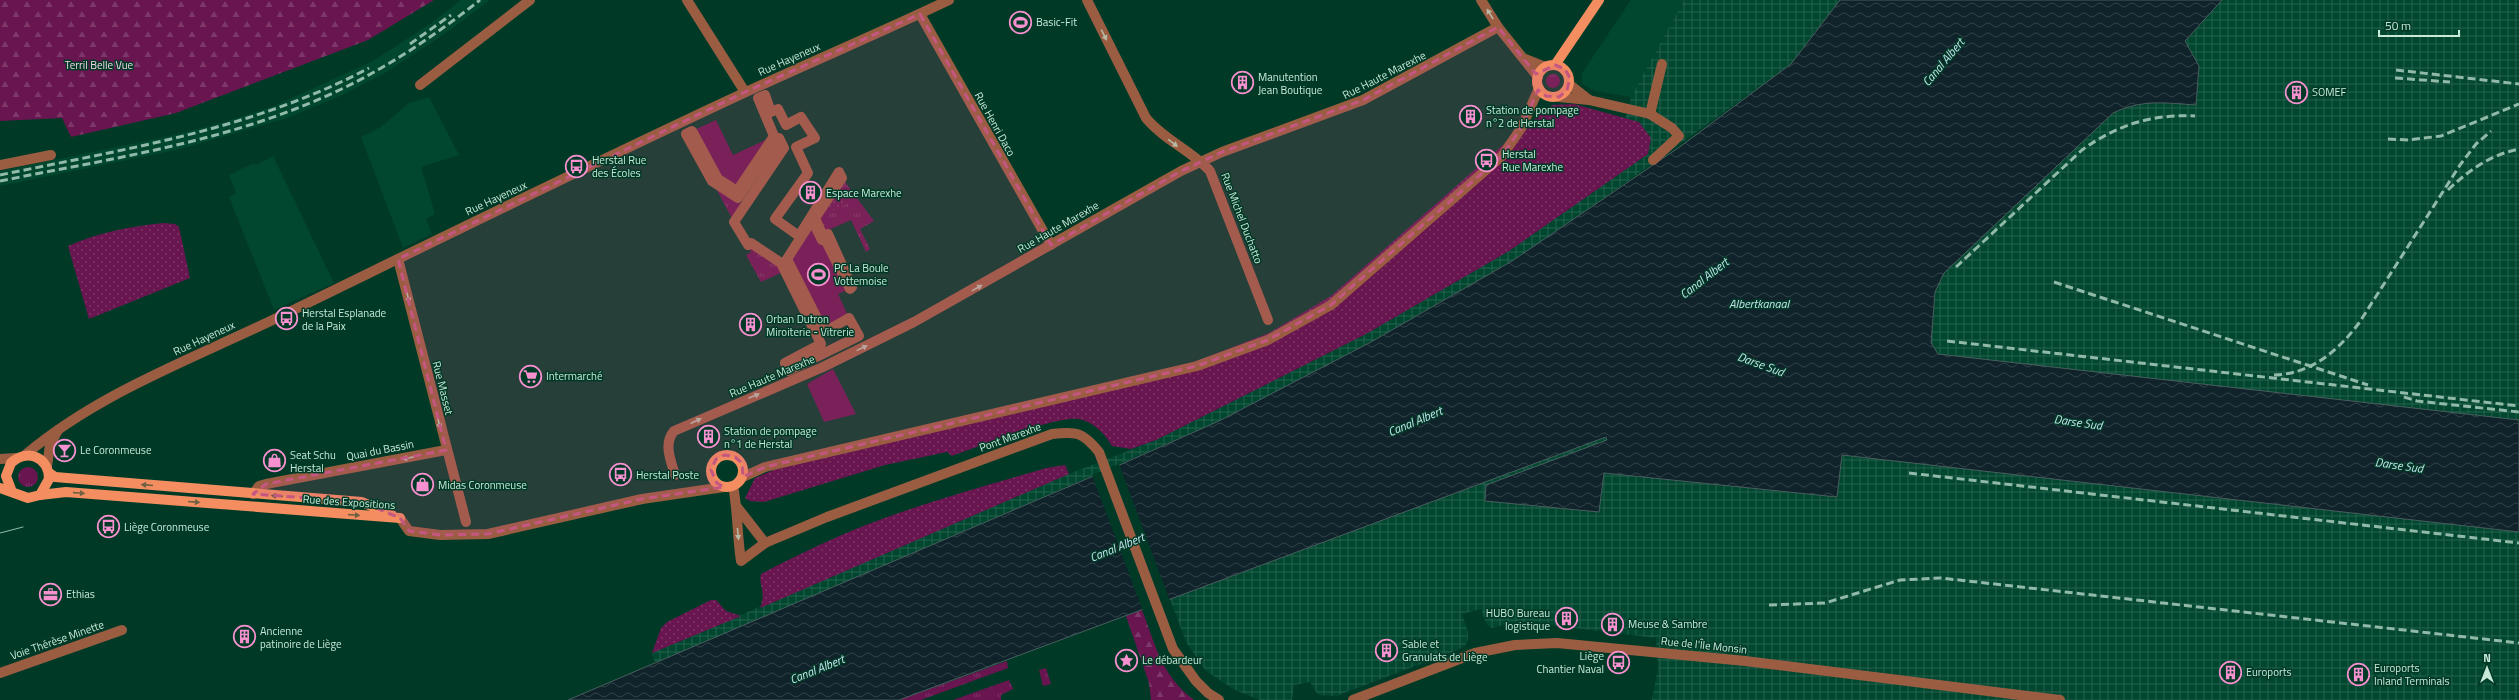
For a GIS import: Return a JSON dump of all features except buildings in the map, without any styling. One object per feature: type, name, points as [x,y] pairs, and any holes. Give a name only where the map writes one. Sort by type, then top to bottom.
[{"type":"main road","points":[[1550,66],[1565,69],[1570,78],[1570,85],[1567,90],[1559,96],[1546,96],[1539,88],[1538,77],[1550,66],[1599,0]]},
{"type":"main road","points":[[0,488],[28,498],[40,495],[48,485],[48,470],[38,457],[20,456],[4,470],[12,492]]},
{"type":"main road","points":[[720,456],[736,457],[742,463],[742,477],[729,487],[717,484],[711,470],[713,463],[720,456]]},
{"type":"main road","name":"Rue des Expositions","points":[[48,470],[55,477],[362,502],[400,518]]},
{"type":"main road","name":"Rue des Expositions","points":[[40,495],[66,492],[400,518]]},
{"type":"street","points":[[420,85],[530,0]]},
{"type":"street","points":[[687,0],[745,92]]},
{"type":"street","name":"Rue Hayeneux","points":[[20,456],[59,428],[124,388],[398,259],[745,92],[949,0]]},
{"type":"street","name":"Rue Michel Duchatto","points":[[1087,0],[1146,118],[1154,128],[1191,157],[1202,162],[1210,171],[1268,320]]},
{"type":"street","points":[[1482,0],[1498,27],[1526,59],[1538,77]]},
{"type":"street","name":"Rue Henri Daco","points":[[920,14],[1051,245]]},
{"type":"street","name":"Rue Haute Marexhe","points":[[675,476],[668,447],[669,437],[674,431],[823,367],[901,329],[1202,162],[1286,128],[1334,113],[1363,100],[1498,27]]},
{"type":"street","points":[[1526,59],[1550,66]]},
{"type":"street","points":[[1650,114],[1662,64]]},
{"type":"street","points":[[1570,85],[1589,100]]},
{"type":"street","points":[[742,477],[766,467],[1196,366],[1268,340],[1331,305],[1502,156],[1522,127],[1539,88]]},
{"type":"street","points":[[764,94],[772,112],[778,109],[786,125],[801,117],[815,138],[796,147],[808,172],[775,219],[799,236],[838,172],[842,178],[815,218],[823,236],[828,234],[852,287],[850,289],[825,239],[822,240],[812,220],[787,259],[824,332],[849,318],[859,336],[788,371],[785,363],[821,344],[781,263],[751,242],[748,245],[734,222],[784,148],[779,138],[738,198],[712,181],[686,134],[692,131],[718,179],[737,191],[774,136],[758,98],[764,94]]},
{"type":"street","points":[[1559,96],[1589,100],[1650,114],[1672,128],[1679,136],[1653,160]]},
{"type":"street","points":[[0,165],[51,155]]},
{"type":"street","name":"Rue Masset","points":[[398,259],[446,450],[466,522]]},
{"type":"street","points":[[48,470],[50,445],[59,428]]},
{"type":"street","name":"Pont Marexhe","points":[[737,507],[737,526],[741,561],[765,544],[827,517],[1052,434],[1070,432],[1080,434],[1090,442],[1100,456],[1173,649],[1181,662],[1204,689],[1219,700]]},
{"type":"street","name":"Quai du Bassin","points":[[253,494],[259,486],[266,484],[446,450]]},
{"type":"street","points":[[0,459],[20,456]]},
{"type":"street","points":[[400,518],[409,531],[440,535],[488,534],[642,499],[729,487],[737,507],[765,544]]},
{"type":"street","name":"Voie Thérèse Minette","points":[[0,673],[122,630]]},
{"type":"street","name":"Rue de l'Île Monsin","points":[[1353,700],[1474,652],[1515,645],[1557,643],[1745,662],[2060,700]]},
{"type":"highlighted area","points":[[920,14],[1051,245],[1181,171],[1222,152],[1363,100],[1498,27],[1536,74],[1555,65],[1565,69],[1570,78],[1567,90],[1559,97],[1546,96],[1538,90],[1522,127],[1502,156],[1331,305],[1268,340],[1197,366],[765,467],[743,477],[742,463],[735,457],[725,455],[716,459],[711,470],[717,483],[724,487],[642,499],[488,534],[440,535],[409,531],[400,518],[362,502],[253,494],[266,484],[446,450],[398,259],[745,92]]},
{"type":"shaded area","points":[[461,0],[490,0],[443,35],[385,73],[340,96],[287,118],[181,149],[0,186],[0,171],[170,136],[221,123],[274,106],[373,61],[430,24]]},
{"type":"shaded area","points":[[1631,0],[1684,0],[1631,97],[1595,91],[1582,84],[1582,73]]},
{"type":"shaded area","points":[[1684,0],[1840,0],[1791,64],[1579,216],[1512,261],[1371,342],[1219,421],[655,664],[652,653],[1069,474],[1156,440],[1366,334],[1509,251],[1648,154],[1639,122],[1625,119],[1631,97]]},
{"type":"shaded area","points":[[2222,0],[2519,0],[2519,420],[1938,354],[1931,343],[1935,292],[1944,273],[2113,113],[2129,105],[2144,102],[2166,103],[2199,66],[2185,42]]},
{"type":"shaded area","points":[[429,97],[459,155],[421,167],[435,214],[426,219],[432,234],[403,248],[361,137],[381,127],[409,103]]},
{"type":"shaded area","points":[[273,156],[334,283],[274,310],[229,197],[236,193],[229,175],[254,163],[256,165]]},
{"type":"shaded area","points":[[1607,437],[1599,512],[1604,473],[1837,497],[1842,455],[2519,532],[2519,700],[1652,700],[1658,668],[1656,638],[1518,621],[1492,628],[1487,625],[1481,609],[1462,614],[1468,632],[1468,640],[1465,646],[1455,651],[1336,696],[1318,695],[1310,682],[1294,685],[1292,700],[1260,700],[1235,690],[1206,671],[1186,642],[1170,599]]},
{"type":"green space","name":"Terril Belle Vue","points":[[0,0],[434,0],[368,40],[176,113],[71,137],[62,118],[0,121]]},
{"type":"green space","points":[[1550,74],[1556,74],[1560,78],[1560,84],[1556,88],[1550,88],[1546,84],[1546,78]]},
{"type":"green space","points":[[1574,104],[1639,122],[1651,138],[1648,154],[1509,251],[1366,334],[1156,440],[1131,449],[1112,446],[1106,437],[1094,425],[1083,420],[1068,419],[1035,427],[952,456],[947,452],[885,465],[764,502],[750,501],[745,498],[755,478],[823,449],[1192,363],[1269,333],[1331,296],[1511,138],[1552,105]]},
{"type":"green space","points":[[716,120],[733,155],[774,136],[737,191],[718,179],[692,131]]},
{"type":"green space","points":[[842,178],[874,221],[860,229],[870,249],[866,252],[851,220],[826,231],[815,218]]},
{"type":"green space","points":[[712,181],[745,207],[734,222]]},
{"type":"green space","points":[[837,185],[846,204],[828,213],[824,205]]},
{"type":"green space","name":"PC La Boule Vottemoise","points":[[812,220],[850,289],[838,294],[849,318],[824,332],[787,259]]},
{"type":"green space","points":[[163,223],[175,224],[179,227],[190,278],[89,319],[68,246],[91,237],[114,231]]},
{"type":"green space","points":[[748,245],[785,271],[761,282],[746,255],[751,252]]},
{"type":"green space","points":[[833,369],[856,414],[824,422],[807,384]]},
{"type":"green space","points":[[1065,465],[1069,474],[760,608],[763,597],[760,578],[761,574],[813,548],[866,525],[911,509],[1046,468]]},
{"type":"green space","points":[[28,467],[35,470],[38,477],[35,484],[28,487],[21,484],[18,477],[21,470]]},
{"type":"green space","points":[[711,600],[716,600],[726,611],[741,616],[652,653],[661,628],[667,622]]},
{"type":"green space","points":[[1142,610],[1156,648],[1167,670],[1183,690],[1194,700],[1151,700],[1149,683],[1126,616]]},
{"type":"green space","points":[[1007,661],[1008,668],[921,700],[899,700]]},
{"type":"green space","points":[[1046,668],[1051,684],[1043,686],[1039,670]]},
{"type":"green space","points":[[1009,680],[1013,689],[1001,695],[1001,700],[953,700]]},
{"type":"water","name":"Albertkanaal","points":[[1840,0],[2222,0],[2185,41],[2199,66],[2196,105],[2154,103],[2134,106],[2113,113],[1944,273],[1935,292],[1931,343],[1938,354],[2519,420],[2519,532],[1842,455],[1837,497],[1604,473],[1599,512],[1485,501],[1486,485],[1607,440],[1606,437],[899,700],[568,700],[1219,421],[1371,342],[1512,261],[1681,146],[1791,64]]},
{"type":"pier","points":[[1119,464],[1170,601],[1143,611],[1092,475]]},
{"type":"tram line","points":[[0,533],[23,527]]},
{"type":"railway","points":[[0,181],[157,150],[235,130],[273,117],[333,93],[399,58],[480,0]]},
{"type":"railway","points":[[410,44],[451,15]]},
{"type":"railway","points":[[0,175],[142,146],[235,122],[281,107],[325,89],[369,68]]},
{"type":"railway","points":[[2396,70],[2519,84]]},
{"type":"railway","points":[[2395,78],[2450,82]]},
{"type":"railway","points":[[2388,139],[2408,140],[2441,136],[2519,104]]},
{"type":"railway","points":[[1956,267],[2082,150],[2095,141],[2122,128],[2149,119],[2195,116]]},
{"type":"railway","points":[[2274,375],[2287,374],[2312,365],[2333,351],[2351,333],[2359,323],[2460,165],[2476,144],[2491,131]]},
{"type":"railway","points":[[2448,190],[2480,164],[2499,155],[2519,149]]},
{"type":"railway","points":[[2054,282],[2368,385]]},
{"type":"railway","points":[[1947,341],[2519,406]]},
{"type":"railway","points":[[2404,397],[2417,401],[2519,412]]},
{"type":"railway","points":[[1909,473],[2519,543]]},
{"type":"railway","points":[[1769,605],[1825,603],[1900,580],[1941,578],[2519,643]]},
{"type":"place","name":"Basic-Fit","points":[[1021,22]]},
{"type":"place","name":"Manutention Jean Boutique","points":[[1243,83]]},
{"type":"place","name":"SOMEF","points":[[2296,92]]},
{"type":"place","name":"Station de pompage n°2 de Herstal","points":[[1470,116]]},
{"type":"place","name":"Herstal Rue Marexhe","points":[[1487,160]]},
{"type":"place","name":"Herstal Rue des Écoles","points":[[576,166]]},
{"type":"place","name":"Espace Marexhe","points":[[810,193]]},
{"type":"place","name":"PC La Boule Vottemoise","points":[[819,274]]},
{"type":"place","name":"Herstal Esplanade de la Paix","points":[[287,319]]},
{"type":"place","name":"Orban Dutron Miroiterie - Vitrerie","points":[[750,325]]},
{"type":"place","name":"Intermarché","points":[[530,376]]},
{"type":"place","name":"Station de pompage n°1 de Herstal","points":[[708,437]]},
{"type":"place","name":"Le Coronmeuse","points":[[64,450]]},
{"type":"place","name":"Seat Schu Herstal","points":[[274,461]]},
{"type":"place","name":"Herstal Poste","points":[[620,475]]},
{"type":"place","name":"Midas Coronmeuse","points":[[423,485]]},
{"type":"place","name":"Liège Coronmeuse","points":[[108,527]]},
{"type":"place","name":"Ethias","points":[[51,594]]},
{"type":"place","name":"HUBO Bureau logistique","points":[[1566,619]]},
{"type":"place","name":"Meuse & Sambre","points":[[1613,624]]},
{"type":"place","name":"Ancienne patinoire de Liège","points":[[245,637]]},
{"type":"place","name":"Sable et Granulats de Liège","points":[[1386,650]]},
{"type":"place","name":"Le débardeur","points":[[1126,660]]},
{"type":"place","name":"Liège Chantier Naval","points":[[1619,662]]},
{"type":"place","name":"Euroports","points":[[2231,672]]},
{"type":"place","name":"Euroports Inland Terminals","points":[[2358,674]]},
{"type":"water label","name":"Canal Albert","points":[[1943,62]]},
{"type":"water label","name":"Canal Albert","points":[[1704,278]]},
{"type":"water label","name":"Darse Sud","points":[[1761,364]]},
{"type":"water label","name":"Canal Albert","points":[[1415,421]]},
{"type":"water label","name":"Darse Sud","points":[[2078,422]]},
{"type":"water label","name":"Darse Sud","points":[[2399,465]]},
{"type":"water label","name":"Canal Albert","points":[[1117,547]]},
{"type":"water label","name":"Canal Albert","points":[[817,669]]}]
